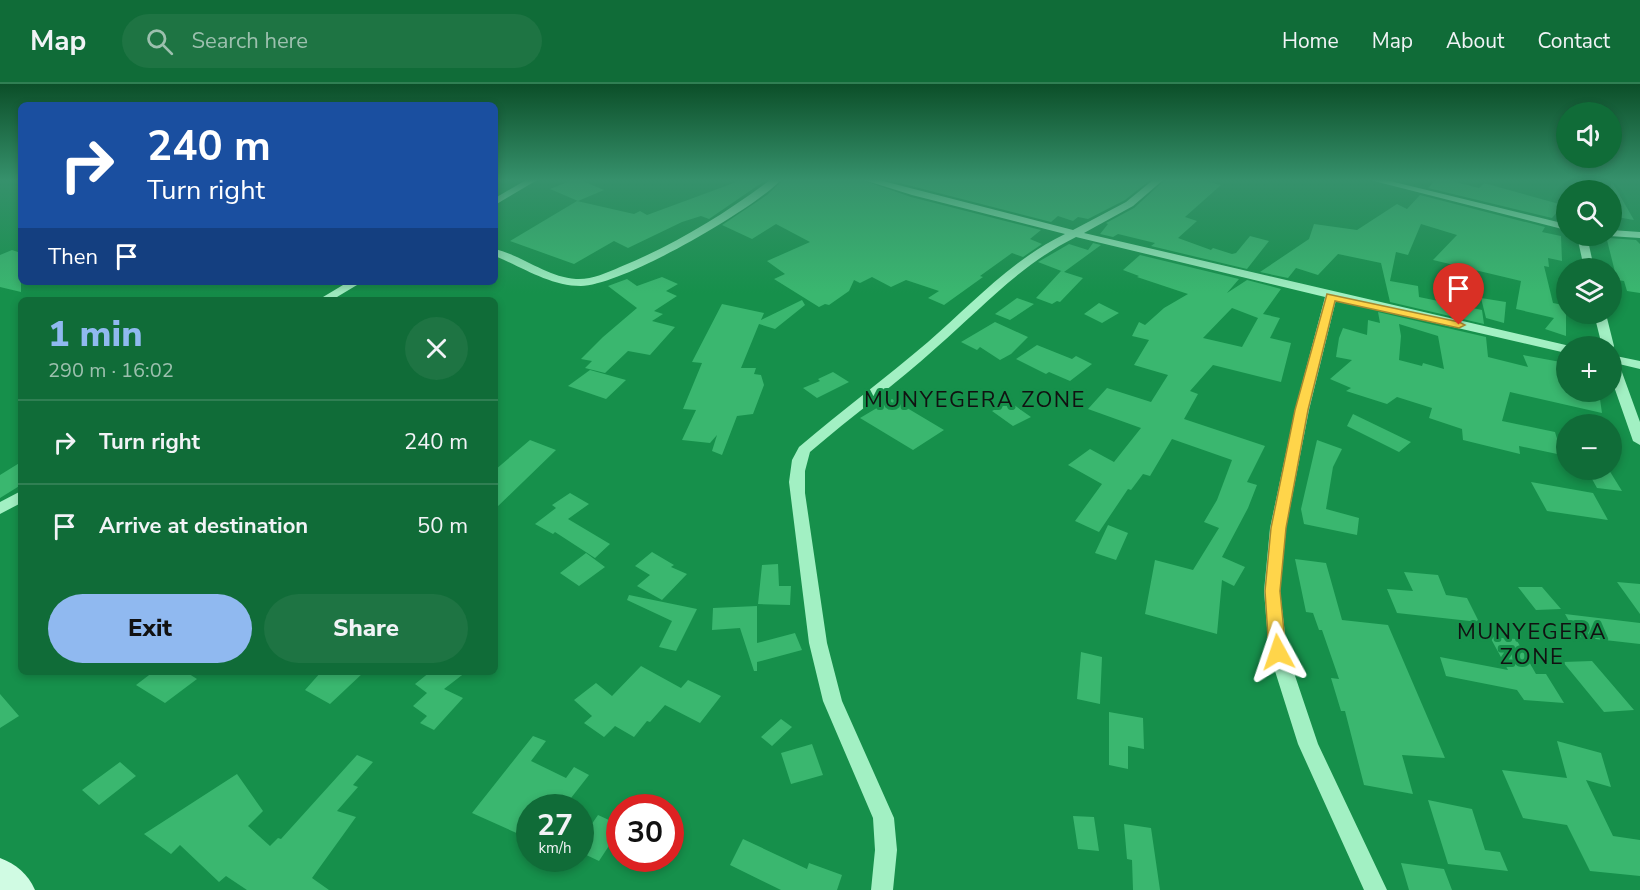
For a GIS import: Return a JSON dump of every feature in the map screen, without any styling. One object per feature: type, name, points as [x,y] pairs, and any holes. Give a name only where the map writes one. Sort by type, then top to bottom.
[{"type":"main road","points":[[0,873],[19,890]]},
{"type":"street","points":[[498,253],[565,281],[577,284],[590,282],[673,247],[722,218]]},
{"type":"street","points":[[1010,218],[1243,273],[1331,297],[1556,347]]},
{"type":"street","points":[[882,890],[885,870],[885,827],[873,791],[844,730],[825,679],[811,608],[796,468],[804,450],[852,409],[891,381],[995,286],[1037,254],[1102,218]]},
{"type":"street","points":[[1528,218],[1556,225]]},
{"type":"street","points":[[1622,234],[1640,236]]},
{"type":"street","points":[[329,297],[351,285]]},
{"type":"street","points":[[1331,297],[1302,410],[1278,528],[1272,591],[1278,652],[1308,744],[1376,890]]},
{"type":"street","points":[[1622,361],[1640,365]]},
{"type":"street","points":[[1622,390],[1640,441]]},
{"type":"street","points":[[0,509],[18,498]]},
{"type":"building","points":[[549,218],[696,218],[628,248],[614,241],[574,264],[510,241]]},
{"type":"building","points":[[733,218],[992,218],[1041,230],[1030,239],[1042,244],[1023,257],[1012,253],[944,305],[928,298],[939,291],[906,280],[891,287],[872,277],[860,283],[854,280],[849,291],[829,305],[819,307],[774,279],[785,274],[767,261],[810,242],[776,224],[752,239],[722,225]]},
{"type":"building","points":[[1034,218],[1056,218],[1051,222]]},
{"type":"building","points":[[1063,218],[1077,218],[1073,221]]},
{"type":"building","points":[[1116,218],[1187,218],[1197,221],[1178,238],[1211,250],[1213,248],[1232,254],[1236,253],[1250,236],[1269,241],[1247,269],[1151,246],[1155,243],[1118,234],[1113,237],[1100,234],[1108,224],[1106,223]]},
{"type":"building","points":[[1376,218],[1508,218],[1545,227],[1542,232],[1556,235],[1556,246],[1561,246],[1562,258],[1548,258],[1549,267],[1544,266],[1553,303],[1556,304],[1556,324],[1566,324],[1566,336],[1545,329],[1554,318],[1516,309],[1521,281],[1433,260],[1457,235],[1421,224],[1408,255],[1396,252],[1390,281],[1418,286],[1419,297],[1482,310],[1484,324],[1390,302],[1381,263],[1338,254],[1318,275],[1296,268],[1288,278],[1260,272],[1309,239],[1314,224],[1357,230]]},
{"type":"building","points":[[1622,239],[1636,240],[1640,244],[1640,293],[1627,291],[1622,281],[1622,258],[1612,258],[1608,246],[1622,246]]},
{"type":"building","points":[[1093,243],[1101,245],[1064,272],[1038,262],[1069,244],[1088,250]]},
{"type":"building","points":[[12,250],[18,252],[18,285],[21,285],[21,292],[0,287],[0,255]]},
{"type":"building","points":[[1140,255],[1239,279],[1227,293],[1247,280],[1281,289],[1263,314],[1280,318],[1270,338],[1291,343],[1281,382],[1213,365],[1190,391],[1198,394],[1184,419],[1265,446],[1247,482],[1257,485],[1248,508],[1222,557],[1245,567],[1234,586],[1222,580],[1217,634],[1145,614],[1155,560],[1193,570],[1219,528],[1204,522],[1217,500],[1232,460],[1172,439],[1150,476],[1143,474],[1131,490],[1128,489],[1099,532],[1075,521],[1102,484],[1068,465],[1090,449],[1114,462],[1141,428],[1088,409],[1107,388],[1151,402],[1168,375],[1134,365],[1149,340],[1132,336],[1139,322],[1145,325],[1164,308],[1188,294],[1123,270]],"holes":[[[1232,308],[1258,318],[1242,347],[1203,338]]]},
{"type":"building","points":[[1061,271],[1083,278],[1060,302],[1052,304],[1036,298]]},
{"type":"building","points":[[662,277],[678,284],[666,291],[677,296],[654,311],[663,314],[652,321],[675,327],[650,355],[628,351],[605,373],[585,368],[592,361],[581,359],[637,308],[608,286],[627,279],[637,286]]},
{"type":"building","points":[[1017,298],[1034,304],[1010,320],[995,314]]},
{"type":"building","points":[[1481,298],[1506,302],[1504,323],[1486,318]]},
{"type":"building","points":[[802,300],[805,305],[775,329],[759,324],[741,368],[756,368],[754,374],[761,375],[764,385],[753,414],[737,416],[722,455],[712,451],[717,435],[710,443],[682,440],[696,410],[683,409],[702,363],[692,362],[722,304],[764,313],[761,320]]},
{"type":"building","points":[[1099,303],[1119,313],[1102,323],[1084,314]]},
{"type":"building","points":[[1378,312],[1486,337],[1488,357],[1528,367],[1523,355],[1556,361],[1556,402],[1600,402],[1602,413],[1510,392],[1502,421],[1555,432],[1556,454],[1519,446],[1520,454],[1463,440],[1462,429],[1429,418],[1432,408],[1397,397],[1387,404],[1346,391],[1351,388],[1330,379],[1352,360],[1336,357],[1343,328],[1367,335],[1368,320],[1380,323]],"holes":[[[1399,324],[1438,336],[1444,369],[1399,360],[1401,336]]]},
{"type":"building","points":[[995,322],[1028,337],[1011,354],[1000,360],[980,347],[977,350],[961,342]]},
{"type":"building","points":[[1037,345],[1072,359],[1076,356],[1092,364],[1070,381],[1049,372],[1046,374],[1016,359]]},
{"type":"building","points":[[590,370],[626,380],[606,399],[568,386]]},
{"type":"building","points":[[833,372],[849,382],[817,398],[803,388],[820,381],[818,379]]},
{"type":"building","points":[[892,399],[944,430],[913,450],[860,418]]},
{"type":"building","points":[[1010,402],[1031,417],[1013,426],[992,411]]},
{"type":"building","points":[[1353,414],[1411,442],[1399,452],[1347,426]]},
{"type":"building","points":[[530,440],[556,450],[498,506],[498,467]]},
{"type":"building","points":[[1317,440],[1342,449],[1333,467],[1326,509],[1359,518],[1357,535],[1304,524],[1301,509]]},
{"type":"building","points":[[18,464],[18,487],[0,498],[0,475]]},
{"type":"building","points":[[1593,480],[1615,480],[1622,491],[1597,488]]},
{"type":"building","points":[[1531,482],[1593,493],[1608,520],[1547,511]]},
{"type":"building","points":[[570,493],[589,504],[568,519],[610,544],[595,558],[555,532],[553,534],[535,524],[556,508],[552,505]]},
{"type":"building","points":[[1108,525],[1128,533],[1116,560],[1095,553]]},
{"type":"building","points":[[652,552],[674,565],[671,567],[687,574],[662,600],[637,586],[650,575],[635,566]]},
{"type":"building","points":[[586,553],[605,567],[579,586],[560,573]]},
{"type":"building","points":[[1295,559],[1326,563],[1342,620],[1388,625],[1445,758],[1402,755],[1413,794],[1364,785],[1345,711],[1341,711],[1331,678],[1339,679],[1322,630],[1319,630],[1313,613],[1306,612]]},
{"type":"building","points":[[778,564],[779,586],[791,586],[790,605],[758,604],[762,565]]},
{"type":"building","points":[[1404,572],[1438,575],[1446,595],[1467,598],[1479,622],[1397,613],[1387,589],[1413,591]]},
{"type":"building","points":[[1617,582],[1640,584],[1640,614]]},
{"type":"building","points":[[1518,587],[1542,587],[1561,609],[1536,610]]},
{"type":"building","points":[[629,595],[697,609],[676,651],[659,647],[672,621],[627,600]]},
{"type":"building","points":[[757,606],[757,643],[795,633],[802,650],[757,662],[757,671],[754,671],[740,628],[712,630],[713,608]]},
{"type":"building","points":[[1565,614],[1640,623],[1640,644],[1578,637]]},
{"type":"building","points":[[1490,637],[1516,639],[1536,674],[1546,674],[1564,703],[1524,700],[1517,690],[1446,676],[1440,657],[1508,670]]},
{"type":"building","points":[[1081,652],[1102,657],[1100,704],[1077,699]]},
{"type":"building","points":[[1592,661],[1634,710],[1604,712],[1563,662]]},
{"type":"building","points":[[641,666],[681,688],[688,680],[721,696],[700,723],[665,705],[634,737],[615,726],[604,737],[584,723],[592,716],[574,700],[596,683],[612,696]]},
{"type":"building","points":[[149,675],[191,675],[197,679],[165,703],[136,685]]},
{"type":"building","points":[[318,675],[361,675],[330,704],[305,690]]},
{"type":"building","points":[[426,675],[462,675],[444,689],[463,698],[434,730],[420,723],[427,716],[413,706],[427,693],[415,684]]},
{"type":"building","points":[[0,694],[19,716],[0,728]]},
{"type":"building","points":[[1109,712],[1143,718],[1144,749],[1128,746],[1128,769],[1109,765]]},
{"type":"building","points":[[781,719],[792,727],[772,746],[761,737]]},
{"type":"building","points":[[533,736],[546,741],[531,761],[566,778],[574,767],[589,775],[574,794],[516,794],[516,833],[472,813]]},
{"type":"building","points":[[1557,741],[1601,753],[1611,787],[1586,780],[1613,836],[1640,840],[1640,876],[1590,871],[1567,825],[1523,818],[1502,770],[1567,778]]},
{"type":"building","points":[[812,744],[823,775],[791,784],[781,753]]},
{"type":"building","points":[[357,755],[373,762],[353,785],[358,787],[337,811],[356,817],[312,878],[329,890],[247,890],[226,876],[219,882],[180,845],[171,854],[144,834],[237,774],[263,811],[248,826],[270,846],[278,838],[281,839]]},
{"type":"building","points":[[120,762],[136,776],[99,805],[82,790]]},
{"type":"building","points":[[1428,800],[1472,809],[1485,850],[1500,852],[1508,871],[1448,864]]},
{"type":"building","points":[[598,815],[606,819],[606,850],[599,861],[594,859],[594,821]]},
{"type":"building","points":[[1073,816],[1094,817],[1099,851],[1078,849]]},
{"type":"building","points":[[1124,824],[1151,828],[1160,890],[1133,890],[1132,860],[1127,859]]},
{"type":"building","points":[[743,839],[807,869],[809,863],[842,875],[837,890],[781,890],[730,865]]},
{"type":"building","points":[[1401,863],[1444,869],[1452,890],[1409,890]]},
{"type":"district","name":"MUNYEGERA ZONE","points":[[975,400]]},
{"type":"district","name":"MUNYEGERA ZONE","points":[[1532,644]]},
{"type":"route","points":[[1278,652],[1272,591],[1278,528],[1302,410],[1331,297],[1459,325]]}]
